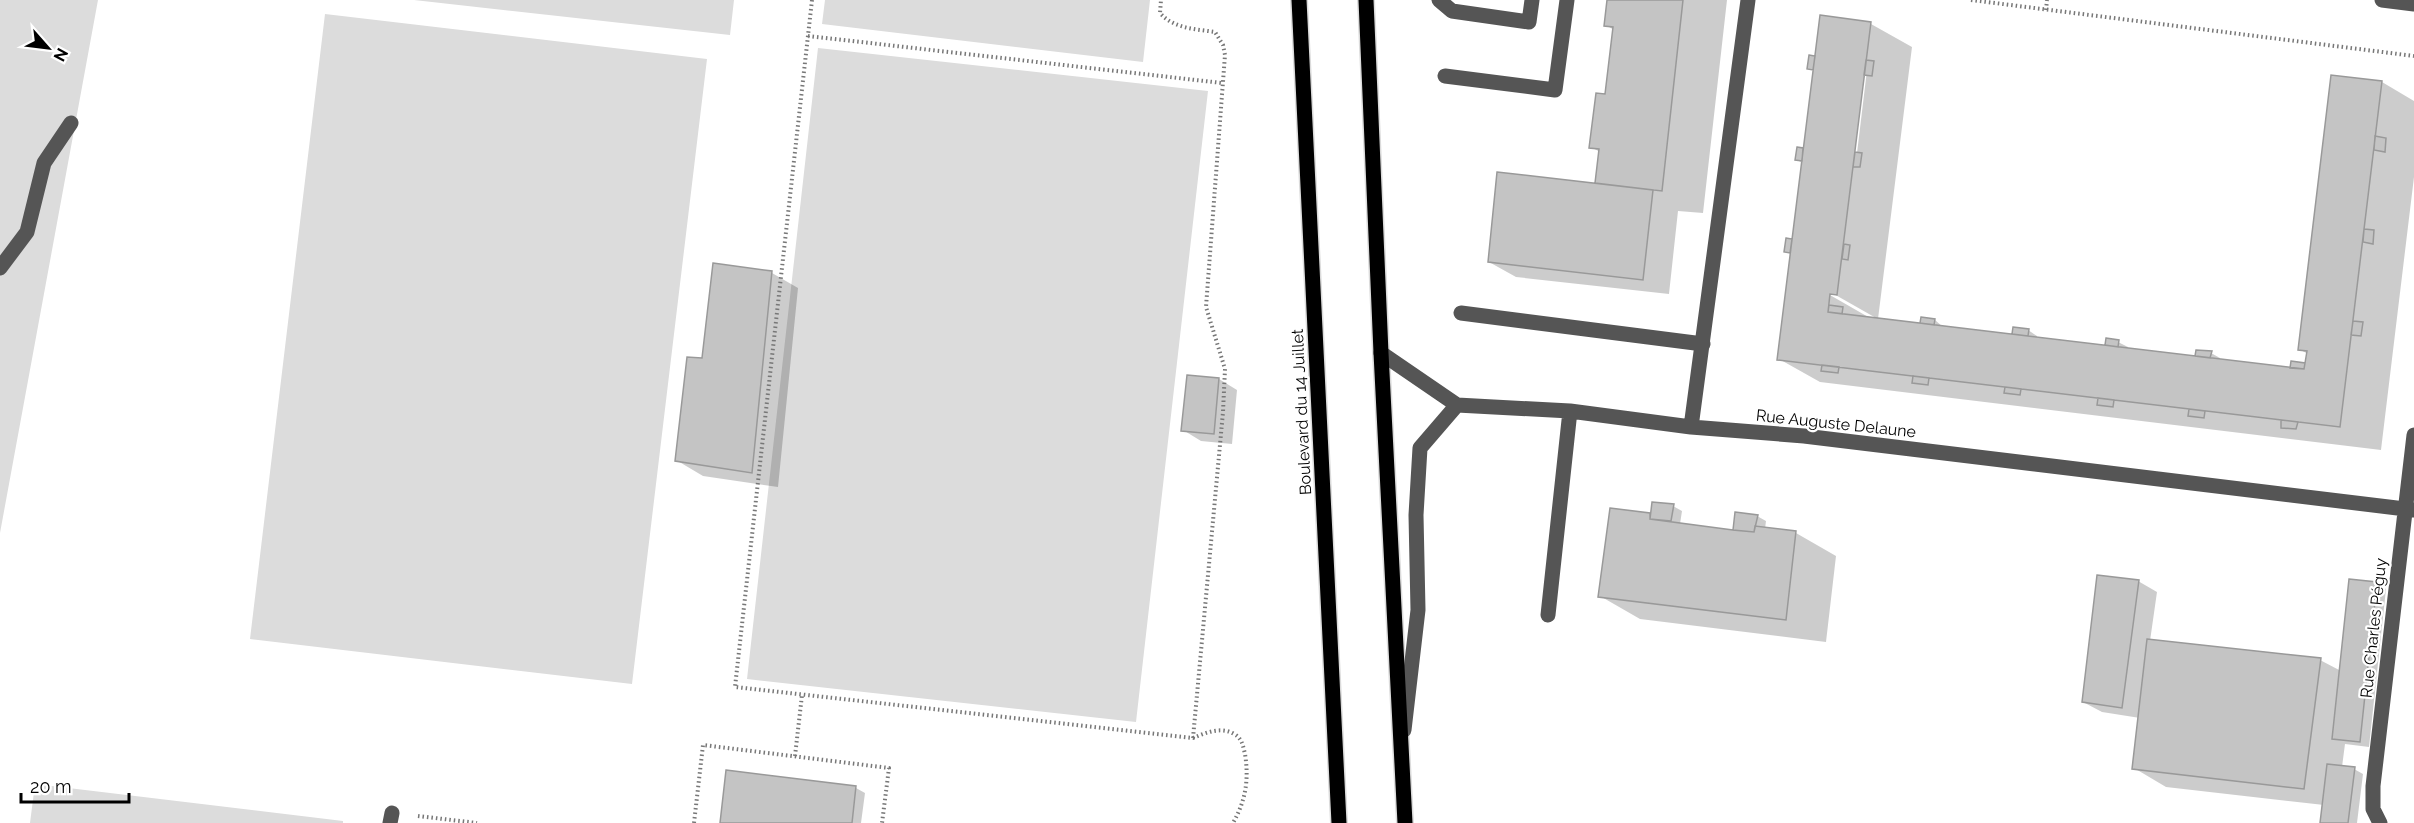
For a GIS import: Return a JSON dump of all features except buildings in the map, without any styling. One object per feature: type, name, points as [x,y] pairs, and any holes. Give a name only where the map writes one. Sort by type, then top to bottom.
[{"type":"main road","name":"Boulevard du 14 Juillet","points":[[1299,0],[1339,823]]},
{"type":"main road","points":[[1366,0],[1405,823]]},
{"type":"street","points":[[1439,0],[1452,11],[1529,22],[1532,0]]},
{"type":"street","points":[[1445,76],[1555,90],[1567,0]]},
{"type":"street","points":[[1691,427],[1748,0]]},
{"type":"street","points":[[2382,0],[2414,4]]},
{"type":"street","points":[[0,268],[27,232],[44,163],[71,123]]},
{"type":"street","points":[[1461,314],[1702,344]]},
{"type":"street","points":[[1381,353],[1456,405],[1420,448],[1416,515],[1418,610],[1401,757]]},
{"type":"street","name":"Rue Auguste Delaune","points":[[1456,405],[1570,411],[1691,427],[1804,436],[2409,509]]},
{"type":"street","points":[[1548,615],[1570,411]]},
{"type":"street","name":"Rue Charles Péguy","points":[[2380,823],[2373,808],[2373,786],[2409,509],[2414,435]]},
{"type":"path","points":[[812,0],[735,687],[1193,738],[1206,732],[1224,730],[1235,734],[1243,742],[1248,776],[1246,791],[1233,823]]},
{"type":"path","points":[[1161,0],[1160,13],[1167,21],[1178,26],[1215,32],[1223,45],[1225,56],[1206,307],[1225,369],[1223,412],[1193,738]]},
{"type":"path","points":[[1971,0],[2414,56]]},
{"type":"path","points":[[2046,9],[2048,0]]},
{"type":"path","points":[[808,36],[1222,83]]},
{"type":"path","points":[[795,756],[802,694]]},
{"type":"path","points":[[694,823],[703,745],[890,768],[882,823]]},
{"type":"path","points":[[391,818],[477,823]]},
{"type":"shaded area","points":[[0,0],[98,0],[0,533]]},
{"type":"shaded area","points":[[414,0],[734,0],[730,35]]},
{"type":"shaded area","points":[[825,0],[1150,0],[1143,62],[822,24]]},
{"type":"shaded area","points":[[325,14],[707,59],[632,684],[250,639]]},
{"type":"shaded area","points":[[818,48],[1208,91],[1136,722],[747,679]]},
{"type":"shaded area","points":[[35,784],[343,821],[343,823],[30,823]]}]
